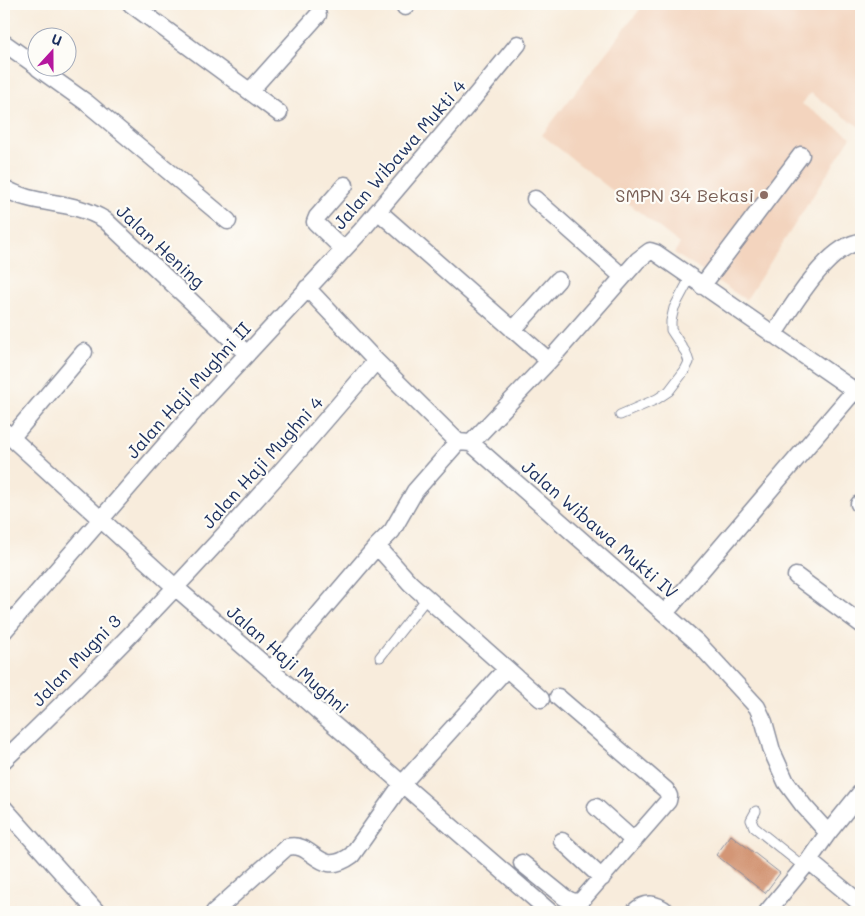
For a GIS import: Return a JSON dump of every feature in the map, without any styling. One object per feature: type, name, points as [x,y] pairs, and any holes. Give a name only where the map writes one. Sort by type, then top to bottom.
[{"type":"street","points":[[131,4],[279,113]]},
{"type":"street","points":[[250,92],[318,15]]},
{"type":"street","points":[[4,43],[28,60]]},
{"type":"street","name":"Jalan Wibawa Mukti 4","points":[[307,288],[378,211],[518,44]]},
{"type":"street","points":[[53,78],[87,103],[228,221]]},
{"type":"street","points":[[696,282],[801,155]]},
{"type":"street","points":[[343,249],[315,222],[317,217],[345,185]]},
{"type":"street","name":"Jalan Hening","points":[[4,188],[23,197],[78,207],[92,212],[104,220],[247,354]]},
{"type":"street","points":[[535,200],[623,277]]},
{"type":"street","points":[[378,211],[549,361]]},
{"type":"street","points":[[773,335],[812,279],[832,256],[849,245],[860,241]]},
{"type":"street","points":[[270,670],[392,531],[415,491],[549,361],[638,260],[650,251],[656,253],[858,393],[665,613]]},
{"type":"street","points":[[513,330],[558,280]]},
{"type":"street","name":"Jalan Haji Mughni II","points":[[4,631],[100,520],[307,288]]},
{"type":"street","name":"Jalan Wibawa Mukti IV","points":[[307,288],[376,361],[464,443],[697,642],[757,707],[764,722],[772,751],[786,782],[828,833]]},
{"type":"street","points":[[7,434],[84,352]]},
{"type":"street","name":"Jalan Haji Mughni 4","points":[[175,587],[280,474],[376,361]]},
{"type":"street","name":"Jalan Haji Mughni","points":[[7,434],[175,587],[550,912]]},
{"type":"street","points":[[377,546],[410,583],[541,699]]},
{"type":"street","points":[[796,576],[861,624]]},
{"type":"street","name":"Jalan Mugni 3","points":[[4,760],[62,705],[175,587]]},
{"type":"street","points":[[214,912],[242,889],[286,847],[298,847],[329,864],[341,863],[352,854],[402,784],[506,669]]},
{"type":"street","points":[[522,863],[564,897],[586,907],[602,878],[668,802],[669,796],[666,790],[558,696]]},
{"type":"street","points":[[767,912],[807,864],[828,833],[861,792]]},
{"type":"street","points":[[596,807],[634,841]]},
{"type":"street","points":[[4,808],[97,912]]},
{"type":"street","points":[[562,841],[602,878]]},
{"type":"street","points":[[807,864],[861,904]]},
{"type":"street","points":[[634,912],[641,906],[649,904],[667,912]]},
{"type":"lane","points":[[620,415],[657,399],[669,391],[685,370],[689,362],[671,330],[671,321],[674,308],[696,282]]},
{"type":"lane","points":[[380,657],[427,598]]},
{"type":"lane","points":[[756,811],[751,820],[754,827],[807,864]]},
{"type":"shaded area","points":[[644,4],[861,4],[861,128],[810,93],[802,104],[851,137],[746,300],[674,253],[680,244],[542,135]]},
{"type":"building","points":[[731,835],[780,873],[765,893],[716,855]]},
{"type":"place","name":"SMPN 34 Bekasi","points":[[764,195]]}]
